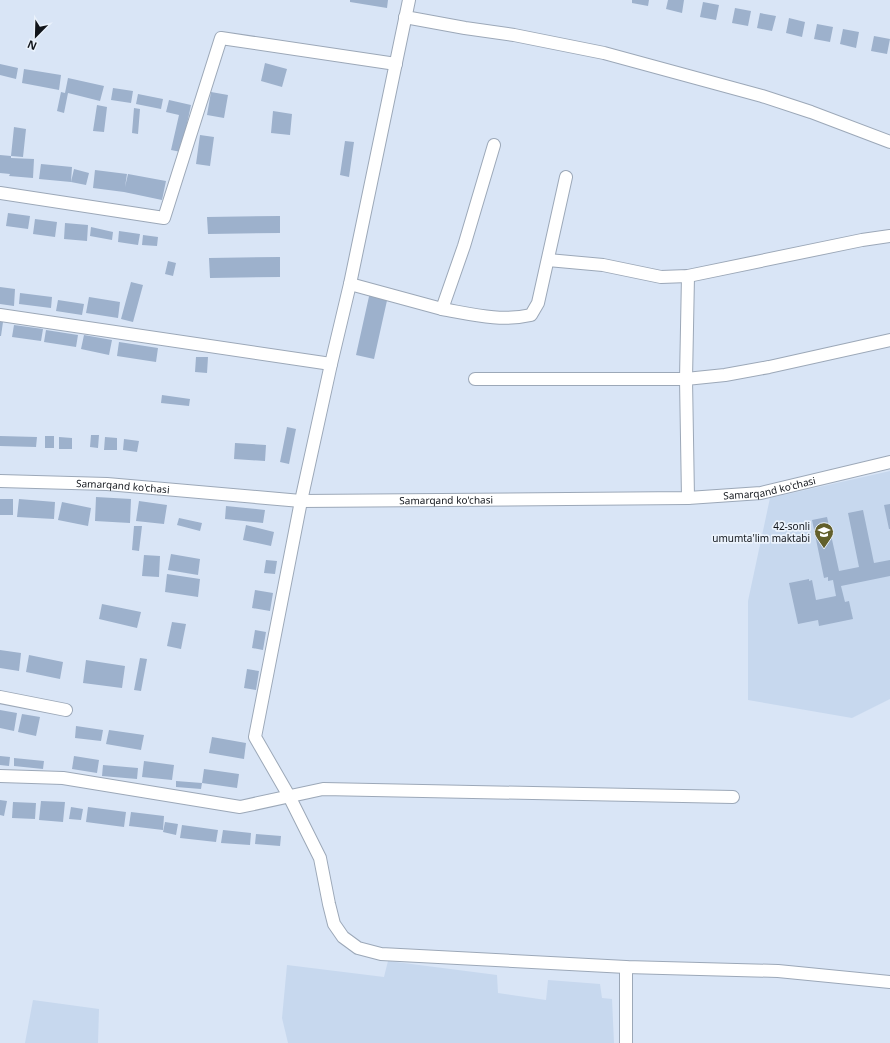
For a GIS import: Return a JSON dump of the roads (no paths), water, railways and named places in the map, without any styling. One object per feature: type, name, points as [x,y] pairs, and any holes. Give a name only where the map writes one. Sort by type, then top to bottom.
[{"type":"street","points":[[409,0],[350,284],[331,364],[302,501],[255,736],[289,796],[320,858],[334,924],[343,937],[358,948],[381,954],[626,968],[778,971],[890,982]]},
{"type":"street","points":[[405,17],[514,35],[604,53],[762,96],[811,112],[890,142]]},
{"type":"street","points":[[0,193],[164,218],[221,38],[396,64]]},
{"type":"street","points":[[442,309],[464,246],[494,145]]},
{"type":"street","points":[[350,284],[442,309],[502,318],[517,318],[530,315],[538,303],[566,177]]},
{"type":"street","points":[[548,260],[603,265],[661,277],[688,276],[890,236]]},
{"type":"street","points":[[688,276],[686,379],[688,498]]},
{"type":"street","points":[[0,315],[331,364]]},
{"type":"street","points":[[475,379],[686,379],[754,370],[890,340]]},
{"type":"street","name":"Samarqand ko'chasi","points":[[0,481],[107,484],[302,501],[688,498],[761,493],[890,462]]},
{"type":"street","points":[[0,697],[66,710]]},
{"type":"street","points":[[0,776],[63,778],[240,807],[323,789],[733,797]]},
{"type":"street","points":[[626,968],[626,1043]]},
{"type":"place","name":"42-sonli umumta'lim maktabi","points":[[824,549]]}]
